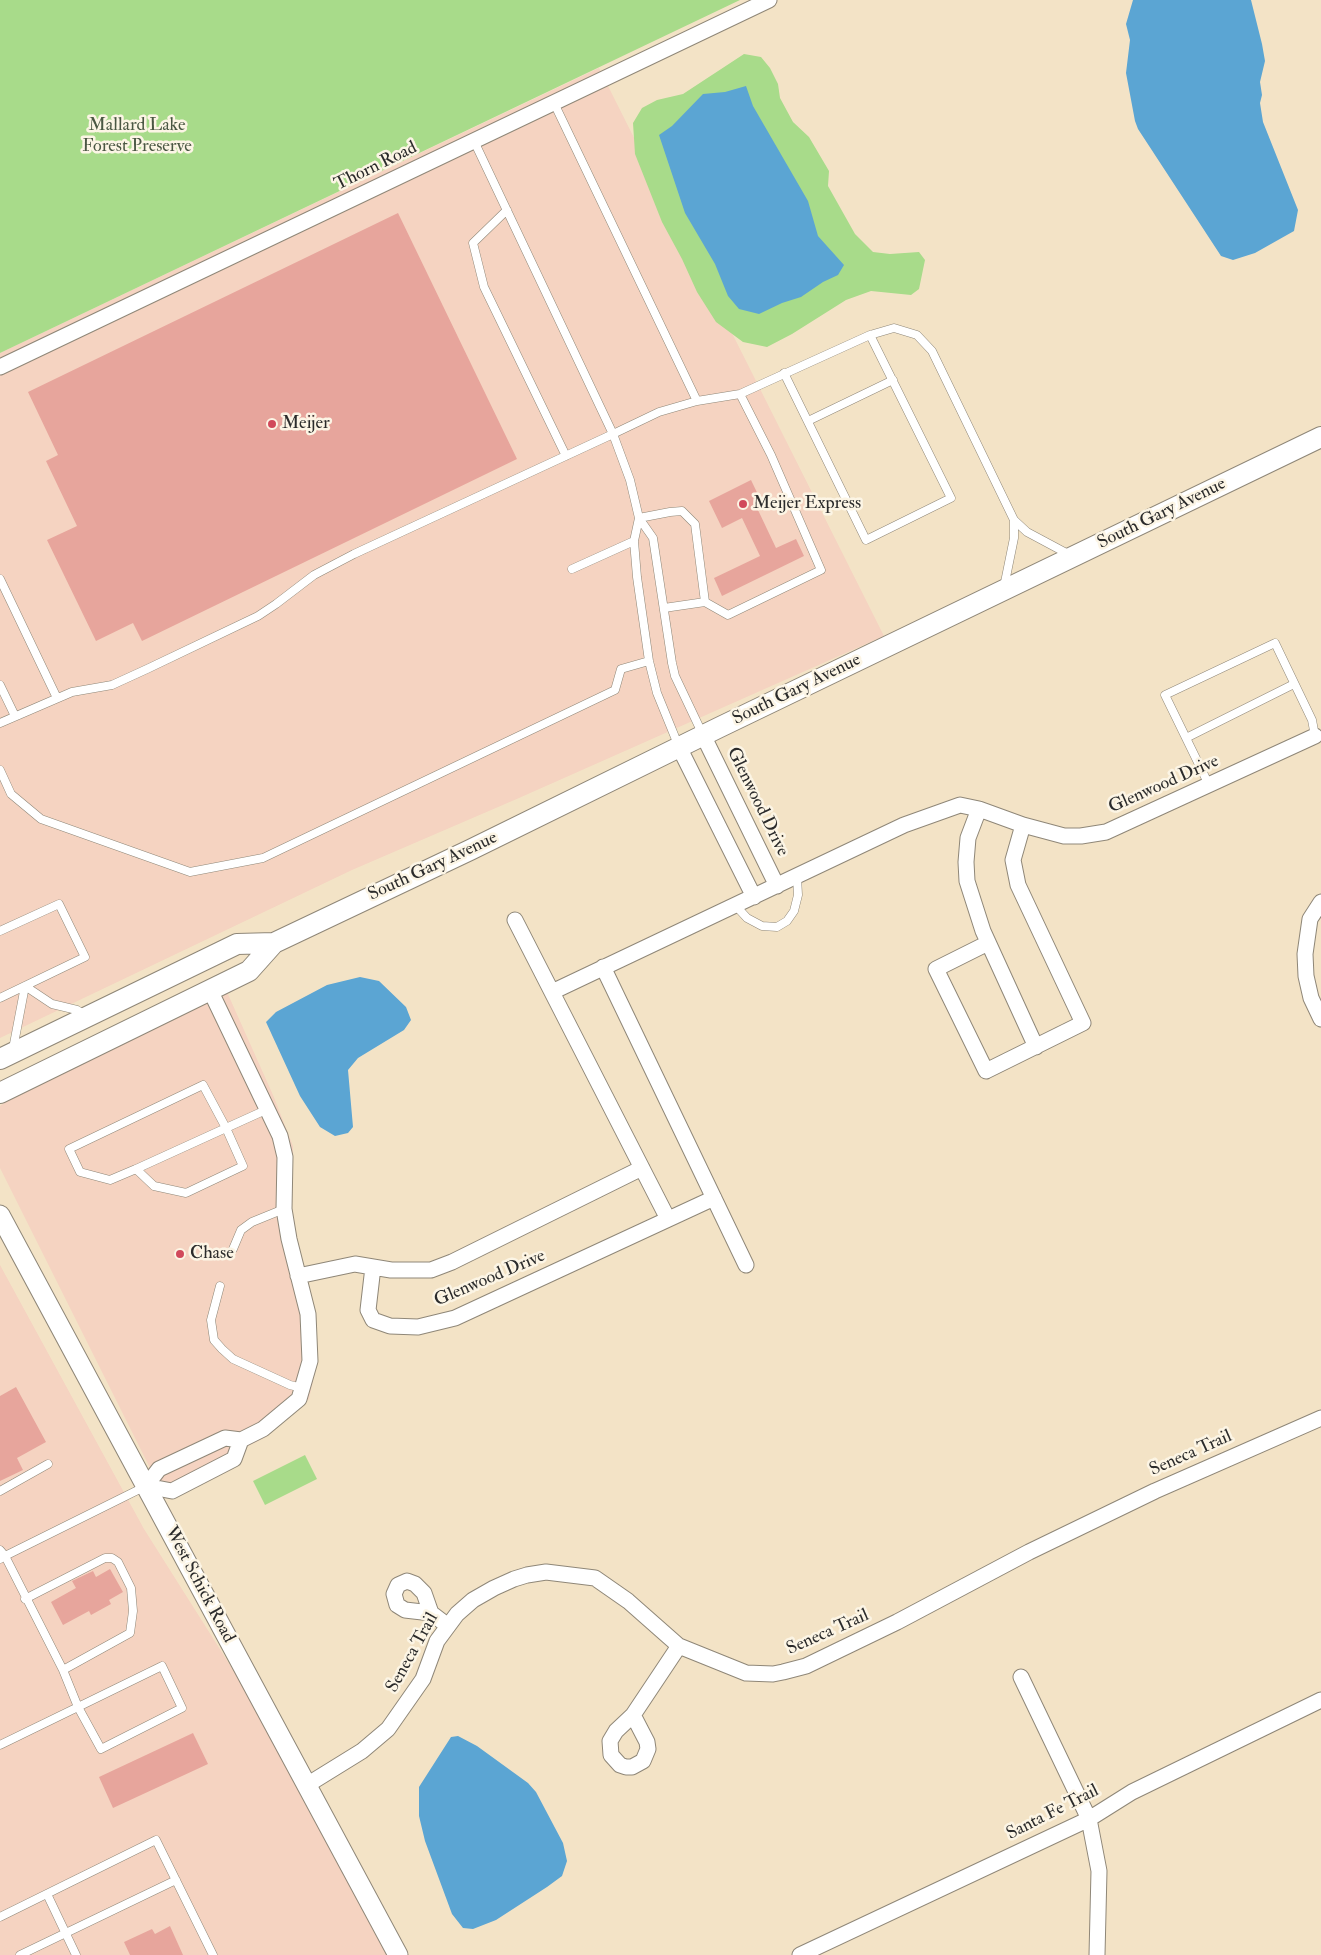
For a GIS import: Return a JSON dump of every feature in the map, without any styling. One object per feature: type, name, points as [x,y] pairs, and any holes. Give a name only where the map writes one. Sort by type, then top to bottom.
[{"type":"main road","name":"South Gary Avenue","points":[[0,1093],[249,971],[274,943],[470,850],[703,735],[1321,437]]},
{"type":"main road","name":"South Gary Avenue","points":[[6,1056],[237,944],[274,943]]},
{"type":"street","name":"Thorn Road","points":[[0,367],[769,0]]},
{"type":"street","name":"Glenwood Drive","points":[[703,735],[777,886]]},
{"type":"street","name":"Glenwood Drive","points":[[552,992],[904,825],[960,805],[979,809],[1023,826],[1064,836],[1082,836],[1106,832],[1315,736]]},
{"type":"street","points":[[679,747],[754,897]]},
{"type":"street","points":[[979,809],[968,838],[967,881],[988,943],[1036,1046]]},
{"type":"street","points":[[988,943],[936,969],[986,1072],[1083,1023],[1018,885],[1013,860],[1023,826]]},
{"type":"street","points":[[1321,902],[1310,919],[1305,954],[1307,983],[1311,998],[1321,1019]]},
{"type":"street","points":[[515,920],[668,1219]]},
{"type":"street","points":[[603,967],[746,1265]]},
{"type":"street","points":[[210,990],[280,1136],[285,1157],[284,1209],[289,1239],[308,1314],[310,1361],[299,1399],[263,1429],[241,1440],[225,1438],[159,1469],[146,1486],[172,1491],[234,1459],[241,1440]]},
{"type":"street","name":"Glenwood Drive","points":[[298,1276],[355,1264],[391,1270],[431,1270],[452,1262],[642,1168]]},
{"type":"street","name":"Glenwood Drive","points":[[374,1267],[368,1310],[372,1320],[390,1326],[418,1328],[455,1318],[714,1198]]},
{"type":"street","name":"West Schick Road","points":[[0,1215],[398,1955]]},
{"type":"street","name":"Seneca Trail","points":[[307,1784],[362,1751],[388,1729],[423,1679],[438,1642],[457,1614],[473,1600],[494,1588],[527,1574],[560,1573],[595,1578],[628,1601],[679,1646],[746,1673],[773,1674],[806,1666],[897,1622],[1029,1552],[1155,1491],[1321,1418]]},
{"type":"street","points":[[431,1613],[448,1626]]},
{"type":"street","points":[[634,1715],[679,1646]]},
{"type":"street","points":[[1021,1678],[1089,1819],[1100,1870],[1097,1955]]},
{"type":"street","name":"Santa Fe Trail","points":[[800,1955],[1089,1819],[1132,1792],[1321,1700]]},
{"type":"lane","points":[[554,103],[697,401]]},
{"type":"lane","points":[[474,141],[613,434],[630,480],[639,518],[654,538],[675,676],[703,735]]},
{"type":"lane","points":[[507,210],[473,243],[484,287],[566,456]]},
{"type":"lane","points":[[0,723],[72,692],[112,685],[235,628],[276,604],[314,575],[354,554],[659,412],[697,401],[740,394],[870,335],[894,328],[917,335],[932,351],[1014,520],[1027,532],[1074,556]]},
{"type":"lane","points":[[784,374],[866,540],[951,498],[870,335]]},
{"type":"lane","points":[[808,421],[893,380]]},
{"type":"lane","points":[[664,608],[705,602],[728,614],[821,570],[771,455],[740,394]]},
{"type":"lane","points":[[639,518],[682,511],[695,524],[705,602]]},
{"type":"lane","points":[[639,518],[634,541],[636,577],[649,661],[657,693],[679,747]]},
{"type":"lane","points":[[1003,591],[1014,538],[1014,520]]},
{"type":"lane","points":[[572,569],[634,541]]},
{"type":"lane","points":[[0,578],[56,698]]},
{"type":"lane","points":[[1209,785],[1165,695],[1275,643],[1312,720],[1315,736]]},
{"type":"lane","points":[[0,770],[11,794],[41,820],[190,872],[263,858],[615,690],[621,669],[649,661]]},
{"type":"lane","points":[[1186,738],[1294,684]]},
{"type":"lane","points":[[0,685],[16,716]]},
{"type":"lane","points":[[736,906],[747,918],[762,926],[777,927],[787,921],[794,911],[798,895],[797,877]]},
{"type":"lane","points":[[0,931],[59,904],[85,957],[0,998]]},
{"type":"lane","points":[[25,986],[52,1004],[77,1010],[87,1017]]},
{"type":"lane","points":[[6,1056],[25,986]]},
{"type":"lane","points":[[136,1169],[154,1186],[186,1193],[243,1166],[226,1128],[203,1085],[69,1149],[80,1172],[110,1180],[136,1169],[226,1128],[268,1109]]},
{"type":"lane","points":[[233,1249],[241,1230],[252,1222],[284,1209]]},
{"type":"lane","points":[[220,1286],[211,1320],[214,1340],[233,1359],[290,1385],[302,1388]]},
{"type":"lane","points":[[0,1491],[48,1464]]},
{"type":"lane","points":[[0,1745],[78,1707],[162,1666],[182,1708],[101,1750],[78,1707],[63,1670],[2,1555],[146,1486]]},
{"type":"lane","points":[[26,1598],[105,1558],[112,1558],[118,1562],[131,1588],[133,1611],[130,1633],[63,1670]]},
{"type":"lane","points":[[0,1917],[156,1840],[213,1955]]},
{"type":"lane","points":[[20,1955],[176,1880]]},
{"type":"lane","points":[[47,1894],[76,1955]]},
{"type":"shaded area","points":[[599,68],[884,636],[352,870],[0,1038],[0,353]]},
{"type":"shaded area","points":[[227,992],[273,1095],[293,1146],[292,1209],[318,1358],[309,1399],[266,1437],[161,1490],[0,1168],[0,1106],[8,1100]]},
{"type":"shaded area","points":[[0,1265],[144,1529],[283,1749],[393,1955],[0,1955]]},
{"type":"green space","name":"Mallard Lake Forest Preserve","points":[[0,0],[740,0],[0,353]]},
{"type":"green space","points":[[744,54],[761,57],[770,68],[778,84],[780,98],[793,122],[809,137],[829,171],[828,186],[855,234],[873,252],[890,254],[919,252],[925,260],[919,289],[911,295],[871,291],[846,300],[792,334],[767,347],[743,342],[716,322],[697,292],[662,222],[635,154],[633,123],[642,108],[657,100],[683,94]]},
{"type":"green space","points":[[305,1455],[317,1479],[265,1505],[253,1481]]},
{"type":"water","points":[[1133,0],[1251,0],[1265,61],[1260,82],[1262,95],[1260,103],[1263,122],[1298,210],[1294,231],[1255,253],[1233,260],[1221,256],[1138,129],[1135,121],[1126,73],[1130,40],[1126,24]]},
{"type":"water","points":[[746,86],[753,106],[808,201],[818,236],[844,265],[838,275],[823,282],[801,297],[782,303],[759,314],[739,309],[728,296],[715,264],[685,213],[659,135],[672,126],[703,94],[725,92]]},
{"type":"water","points":[[360,977],[379,981],[406,1007],[411,1020],[404,1030],[358,1058],[348,1070],[353,1127],[348,1133],[335,1136],[320,1127],[300,1096],[266,1022],[276,1012],[327,985]]},
{"type":"water","points":[[458,1736],[477,1746],[528,1783],[536,1792],[563,1843],[567,1861],[562,1876],[547,1887],[496,1920],[473,1929],[463,1928],[452,1914],[425,1841],[419,1816],[419,1787],[451,1737]]},
{"type":"building","name":"Meijer","points":[[398,213],[517,459],[142,641],[133,623],[96,641],[47,540],[77,526],[46,461],[58,455],[28,392]]},
{"type":"building","points":[[751,480],[764,507],[758,510],[776,548],[796,539],[804,556],[722,596],[714,578],[760,556],[742,518],[722,528],[709,501]]},
{"type":"building","points":[[16,1387],[46,1442],[17,1458],[23,1470],[0,1481],[0,1396]]},
{"type":"building","points":[[110,1569],[123,1592],[109,1600],[111,1604],[91,1615],[89,1611],[63,1625],[51,1602],[76,1588],[72,1581],[93,1571],[96,1577]]},
{"type":"building","points":[[193,1733],[208,1764],[113,1808],[99,1777]]},
{"type":"building","points":[[170,1926],[183,1955],[130,1955],[124,1942],[152,1929],[155,1934]]},
{"type":"place","name":"Meijer","points":[[272,424]]},
{"type":"place","name":"Meijer Express","points":[[743,504]]},
{"type":"place","name":"Chase","points":[[180,1254]]}]
